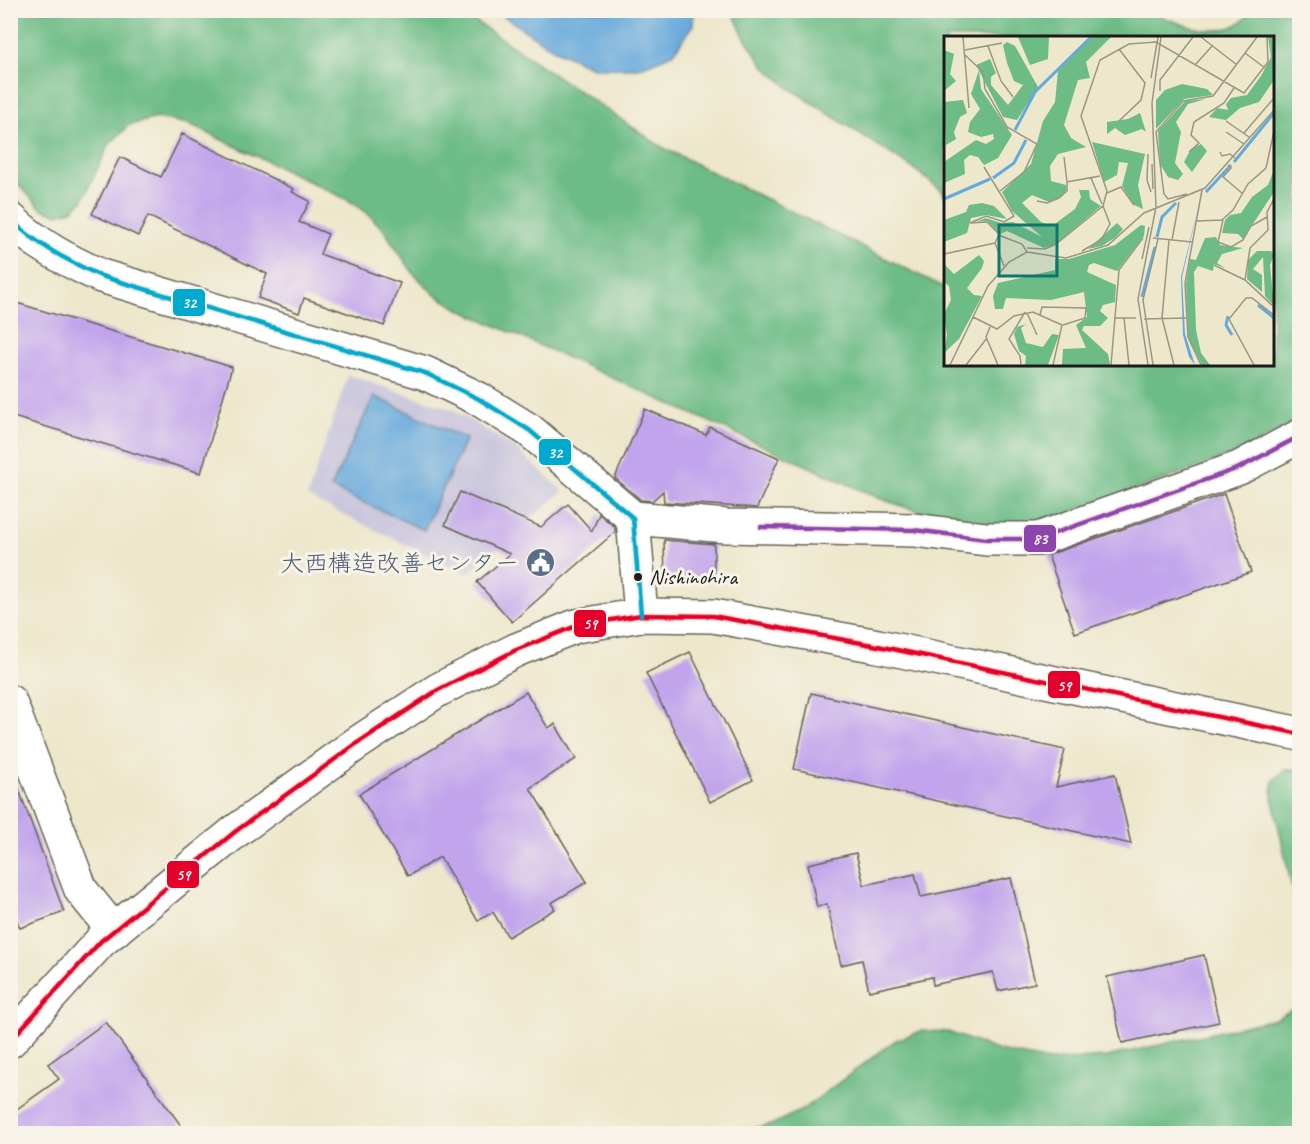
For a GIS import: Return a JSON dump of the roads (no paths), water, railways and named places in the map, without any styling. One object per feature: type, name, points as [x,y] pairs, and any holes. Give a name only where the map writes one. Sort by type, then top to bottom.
[{"type":"street","points":[[10,219],[60,257],[101,276],[425,373],[468,394],[529,430],[633,518],[726,526],[914,530],[986,540],[1038,540],[1239,468],[1299,435]]},
{"type":"street","points":[[633,518],[641,615]]},
{"type":"street","points":[[10,1041],[101,941],[236,831],[356,744],[438,690],[516,650],[576,626],[641,615],[713,616],[866,644],[1299,734]]},
{"type":"street","points":[[10,702],[81,890],[114,931]]},
{"type":"water","points":[[694,10],[693,25],[673,54],[638,68],[594,68],[551,48],[496,11]]},
{"type":"water","points":[[374,396],[466,439],[424,530],[331,488]]},
{"type":"place","name":"大西構造改善センター","points":[[540,563]]},
{"type":"place","name":"Nishinohira","points":[[638,577]]}]
